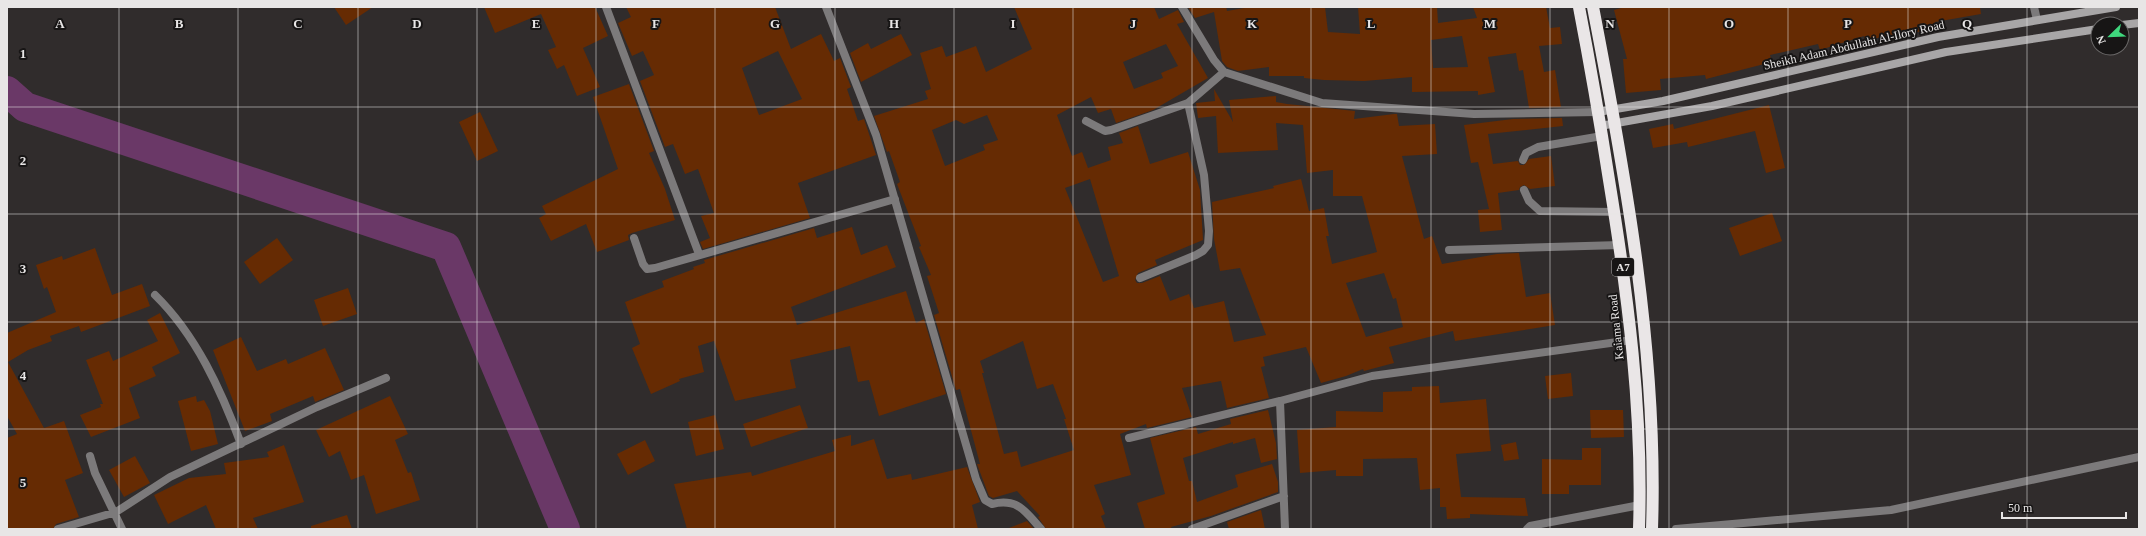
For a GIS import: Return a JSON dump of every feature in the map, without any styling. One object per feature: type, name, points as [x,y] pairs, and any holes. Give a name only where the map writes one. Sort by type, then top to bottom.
[{"type":"highway","name":"Kaiama Road","points":[[1579,7],[1620,245],[1632,340],[1638,416],[1640,505],[1639,529]]},
{"type":"highway","name":"A7","points":[[1593,7],[1615,124],[1644,322],[1652,441],[1652,529]]},
{"type":"street","points":[[606,7],[700,254]]},
{"type":"street","points":[[1182,7],[1214,60],[1224,72],[1322,103],[1474,114],[1598,112]]},
{"type":"street","points":[[2034,7],[2037,20]]},
{"type":"street","name":"Sheikh Adam Abdullahi Al-Ilory Road","points":[[1598,112],[1663,101],[1938,37],[2116,7]]},
{"type":"street","points":[[828,8],[876,135],[976,479],[985,500],[992,504],[1004,501],[1016,503],[1040,529]]},
{"type":"street","points":[[1523,160],[1526,153],[1538,147],[1601,131],[1615,124],[1712,106],[1946,52],[2090,30]]},
{"type":"street","points":[[1086,121],[1105,131],[1111,130],[1188,103],[1224,72]]},
{"type":"street","points":[[1140,278],[1196,255],[1203,251],[1208,245],[1209,231],[1204,175],[1188,103]]},
{"type":"street","points":[[1524,190],[1530,201],[1540,211],[1614,212]]},
{"type":"street","points":[[634,238],[643,264],[647,269],[895,199]]},
{"type":"street","points":[[1450,250],[1620,245]]},
{"type":"street","points":[[155,295],[172,311],[194,342],[232,420],[241,444]]},
{"type":"street","points":[[1129,438],[1280,401],[1372,376],[1632,340]]},
{"type":"street","points":[[58,529],[116,512],[170,477],[317,407],[386,378]]},
{"type":"street","points":[[1280,401],[1285,529]]},
{"type":"street","points":[[90,456],[95,473],[116,512],[122,529]]},
{"type":"street","points":[[1676,529],[1890,510],[2139,457]]},
{"type":"street","points":[[1192,529],[1284,496]]},
{"type":"street","points":[[1527,529],[1530,526],[1640,505]]},
{"type":"building","points":[[334,7],[373,7],[346,25]]},
{"type":"building","points":[[484,7],[595,7],[608,36],[583,48],[600,87],[577,96],[564,65],[557,69],[548,50],[556,47],[541,14],[495,33]]},
{"type":"building","points":[[626,7],[775,7],[791,49],[821,34],[834,61],[840,58],[851,87],[847,89],[858,121],[864,119],[876,155],[798,183],[810,218],[703,249],[700,242],[710,238],[701,216],[714,213],[698,169],[685,174],[673,144],[665,147],[640,81],[654,75],[643,51],[632,56],[618,23],[631,17]],"holes":[[[778,51],[802,99],[759,115],[742,68]]]},
{"type":"building","points":[[1014,7],[1154,7],[1159,19],[1178,10],[1184,22],[1177,24],[1208,78],[1153,110],[1116,123],[1111,109],[1098,113],[1091,97],[1057,115],[1072,156],[1082,152],[1088,168],[1111,160],[1108,147],[1123,143],[1119,133],[1138,126],[1150,164],[1188,152],[1200,190],[1203,240],[1155,260],[1157,265],[1138,273],[1135,280],[1137,283],[1142,283],[1160,276],[1170,301],[1189,294],[1194,308],[1224,301],[1234,342],[1266,335],[1240,268],[1220,271],[1214,239],[1212,202],[1274,188],[1273,186],[1301,179],[1309,211],[1324,208],[1329,236],[1326,236],[1332,264],[1377,252],[1362,196],[1333,196],[1333,170],[1307,173],[1303,125],[1276,123],[1278,150],[1218,153],[1216,116],[1198,118],[1196,103],[1215,101],[1214,89],[1233,122],[1229,100],[1276,96],[1276,102],[1355,111],[1354,119],[1397,114],[1399,126],[1435,124],[1437,154],[1402,156],[1424,239],[1432,236],[1442,264],[1497,254],[1519,253],[1526,297],[1550,293],[1555,325],[1455,341],[1453,331],[1389,347],[1394,363],[1364,371],[1363,369],[1346,376],[1321,383],[1306,347],[1263,357],[1265,366],[1261,367],[1269,398],[1227,408],[1221,381],[1182,388],[1192,417],[1147,428],[1146,424],[1120,434],[1131,475],[1094,485],[1105,514],[1101,516],[1106,529],[1046,529],[1038,517],[1040,516],[1017,491],[993,498],[989,496],[977,464],[980,464],[960,389],[956,390],[934,315],[939,313],[927,276],[931,275],[919,247],[921,246],[897,184],[900,182],[889,151],[887,152],[874,116],[928,99],[925,91],[931,89],[920,53],[942,46],[946,57],[976,46],[986,72],[1032,49]],"holes":[[[1166,44],[1178,66],[1161,73],[1163,78],[1134,89],[1123,62]],[[987,115],[998,140],[983,145],[985,150],[945,166],[932,130],[956,120],[964,124]],[[1090,179],[1119,276],[1103,282],[1065,188]],[[1384,273],[1393,299],[1396,298],[1403,327],[1366,337],[1346,283]],[[1023,341],[1037,389],[1053,384],[1066,419],[1064,419],[1074,450],[1021,467],[1017,451],[1004,454],[982,373],[984,373],[980,361]]]},
{"type":"building","points":[[1188,7],[1226,7],[1227,11],[1250,7],[1325,7],[1328,32],[1360,34],[1358,7],[1437,7],[1438,23],[1477,18],[1473,7],[1546,7],[1550,28],[1560,27],[1562,44],[1539,46],[1544,72],[1555,70],[1561,107],[1529,108],[1523,70],[1519,71],[1516,53],[1488,57],[1495,92],[1478,95],[1478,91],[1412,92],[1412,77],[1364,81],[1324,80],[1304,78],[1304,76],[1269,76],[1269,67],[1238,71],[1227,67],[1222,61],[1214,12],[1195,18]],"holes":[[[1462,36],[1468,67],[1433,68],[1431,40]]]},
{"type":"building","points":[[1625,7],[1980,7],[1981,14],[1935,22],[1936,29],[1899,35],[1899,33],[1865,41],[1864,36],[1820,50],[1818,44],[1770,55],[1772,62],[1706,79],[1705,75],[1660,79],[1661,90],[1626,93],[1623,59],[1627,59],[1614,10]]},
{"type":"building","points":[[901,34],[912,55],[861,82],[850,53],[868,43],[871,49]]},
{"type":"building","points":[[629,84],[654,151],[649,153],[665,189],[675,220],[632,233],[628,235],[629,240],[597,252],[586,224],[551,241],[539,218],[546,214],[542,206],[618,169],[593,97]]},
{"type":"building","points":[[1769,105],[1785,168],[1766,173],[1755,131],[1688,147],[1687,142],[1653,148],[1649,129],[1673,124],[1674,129]]},
{"type":"building","points":[[480,112],[498,151],[477,161],[459,122]]},
{"type":"building","points":[[1562,118],[1563,126],[1488,134],[1493,164],[1518,161],[1520,165],[1524,165],[1529,159],[1551,156],[1555,186],[1530,189],[1524,185],[1520,187],[1519,190],[1498,193],[1502,230],[1480,232],[1478,210],[1489,209],[1478,162],[1471,163],[1464,125],[1513,119]]},
{"type":"building","points":[[1772,213],[1782,241],[1740,256],[1729,228]]},
{"type":"building","points":[[852,227],[861,255],[887,245],[896,267],[791,307],[797,325],[906,291],[916,323],[924,319],[946,394],[879,416],[869,380],[858,382],[850,346],[790,360],[796,388],[735,401],[714,341],[698,346],[704,372],[679,379],[680,381],[651,394],[632,348],[640,344],[625,302],[664,287],[662,281],[694,269],[693,267],[705,263],[704,260],[814,228],[817,238]]},
{"type":"building","points":[[277,238],[293,260],[260,284],[244,262]]},
{"type":"building","points":[[95,248],[112,295],[142,284],[150,306],[81,332],[79,326],[50,336],[52,341],[28,350],[8,362],[44,428],[64,421],[83,473],[65,480],[79,517],[56,524],[53,529],[7,529],[7,438],[17,434],[7,416],[7,333],[56,312],[47,287],[44,289],[36,265],[62,256],[63,260]]},
{"type":"building","points":[[348,288],[357,314],[323,326],[314,300]]},
{"type":"building","points":[[160,313],[180,353],[152,367],[156,376],[129,388],[140,418],[91,437],[80,415],[101,407],[100,404],[103,404],[86,360],[109,351],[113,361],[158,341],[147,320]]},
{"type":"building","points":[[241,337],[257,371],[286,359],[288,364],[325,348],[344,390],[315,402],[313,396],[270,414],[272,421],[245,431],[213,350]]},
{"type":"building","points":[[1571,373],[1573,396],[1548,399],[1545,376]]},
{"type":"building","points":[[1439,386],[1440,403],[1486,399],[1491,451],[1456,454],[1461,497],[1525,498],[1528,516],[1470,514],[1470,518],[1447,519],[1446,507],[1440,507],[1440,488],[1420,490],[1417,458],[1363,459],[1363,476],[1336,476],[1336,470],[1300,473],[1297,430],[1336,427],[1336,411],[1383,412],[1383,392],[1412,391],[1412,387]]},
{"type":"building","points":[[196,396],[197,402],[204,400],[210,411],[218,444],[191,451],[178,401]]},
{"type":"building","points":[[390,396],[408,434],[395,440],[408,473],[411,472],[420,500],[376,514],[364,475],[351,480],[340,451],[329,457],[316,430]]},
{"type":"building","points":[[800,405],[808,428],[751,447],[743,424]]},
{"type":"building","points":[[1268,410],[1276,443],[1277,459],[1261,463],[1255,438],[1233,444],[1233,442],[1183,458],[1189,481],[1192,481],[1197,502],[1238,487],[1235,475],[1272,464],[1278,482],[1278,492],[1211,516],[1171,527],[1172,529],[1145,529],[1137,503],[1165,494],[1150,438],[1196,427],[1198,434],[1231,424],[1230,419]]},
{"type":"building","points":[[1590,410],[1623,410],[1624,437],[1591,438]]},
{"type":"building","points":[[715,415],[724,449],[696,456],[688,422]]},
{"type":"building","points":[[851,435],[851,446],[874,439],[887,479],[911,474],[912,480],[967,467],[980,502],[972,505],[978,529],[687,529],[674,484],[751,472],[752,476],[835,451],[832,440]]},
{"type":"building","points":[[645,440],[655,461],[628,475],[617,454]]},
{"type":"building","points":[[1516,442],[1519,459],[1504,461],[1501,445]]},
{"type":"building","points":[[284,445],[304,502],[253,518],[258,529],[216,529],[206,505],[168,524],[154,495],[189,478],[226,474],[224,463],[269,457],[267,452]]},
{"type":"building","points":[[1582,448],[1601,448],[1601,485],[1569,485],[1569,494],[1542,494],[1542,459],[1582,460]]},
{"type":"building","points":[[135,456],[150,483],[124,497],[109,470]]},
{"type":"building","points":[[1261,510],[1265,529],[1229,529],[1227,522]]},
{"type":"building","points":[[347,515],[352,529],[311,529],[311,526]]},
{"type":"building","points":[[1027,521],[1034,529],[1009,529],[1009,528]]},
{"type":"waterway","points":[[7,91],[25,107],[446,247],[565,529]]}]
